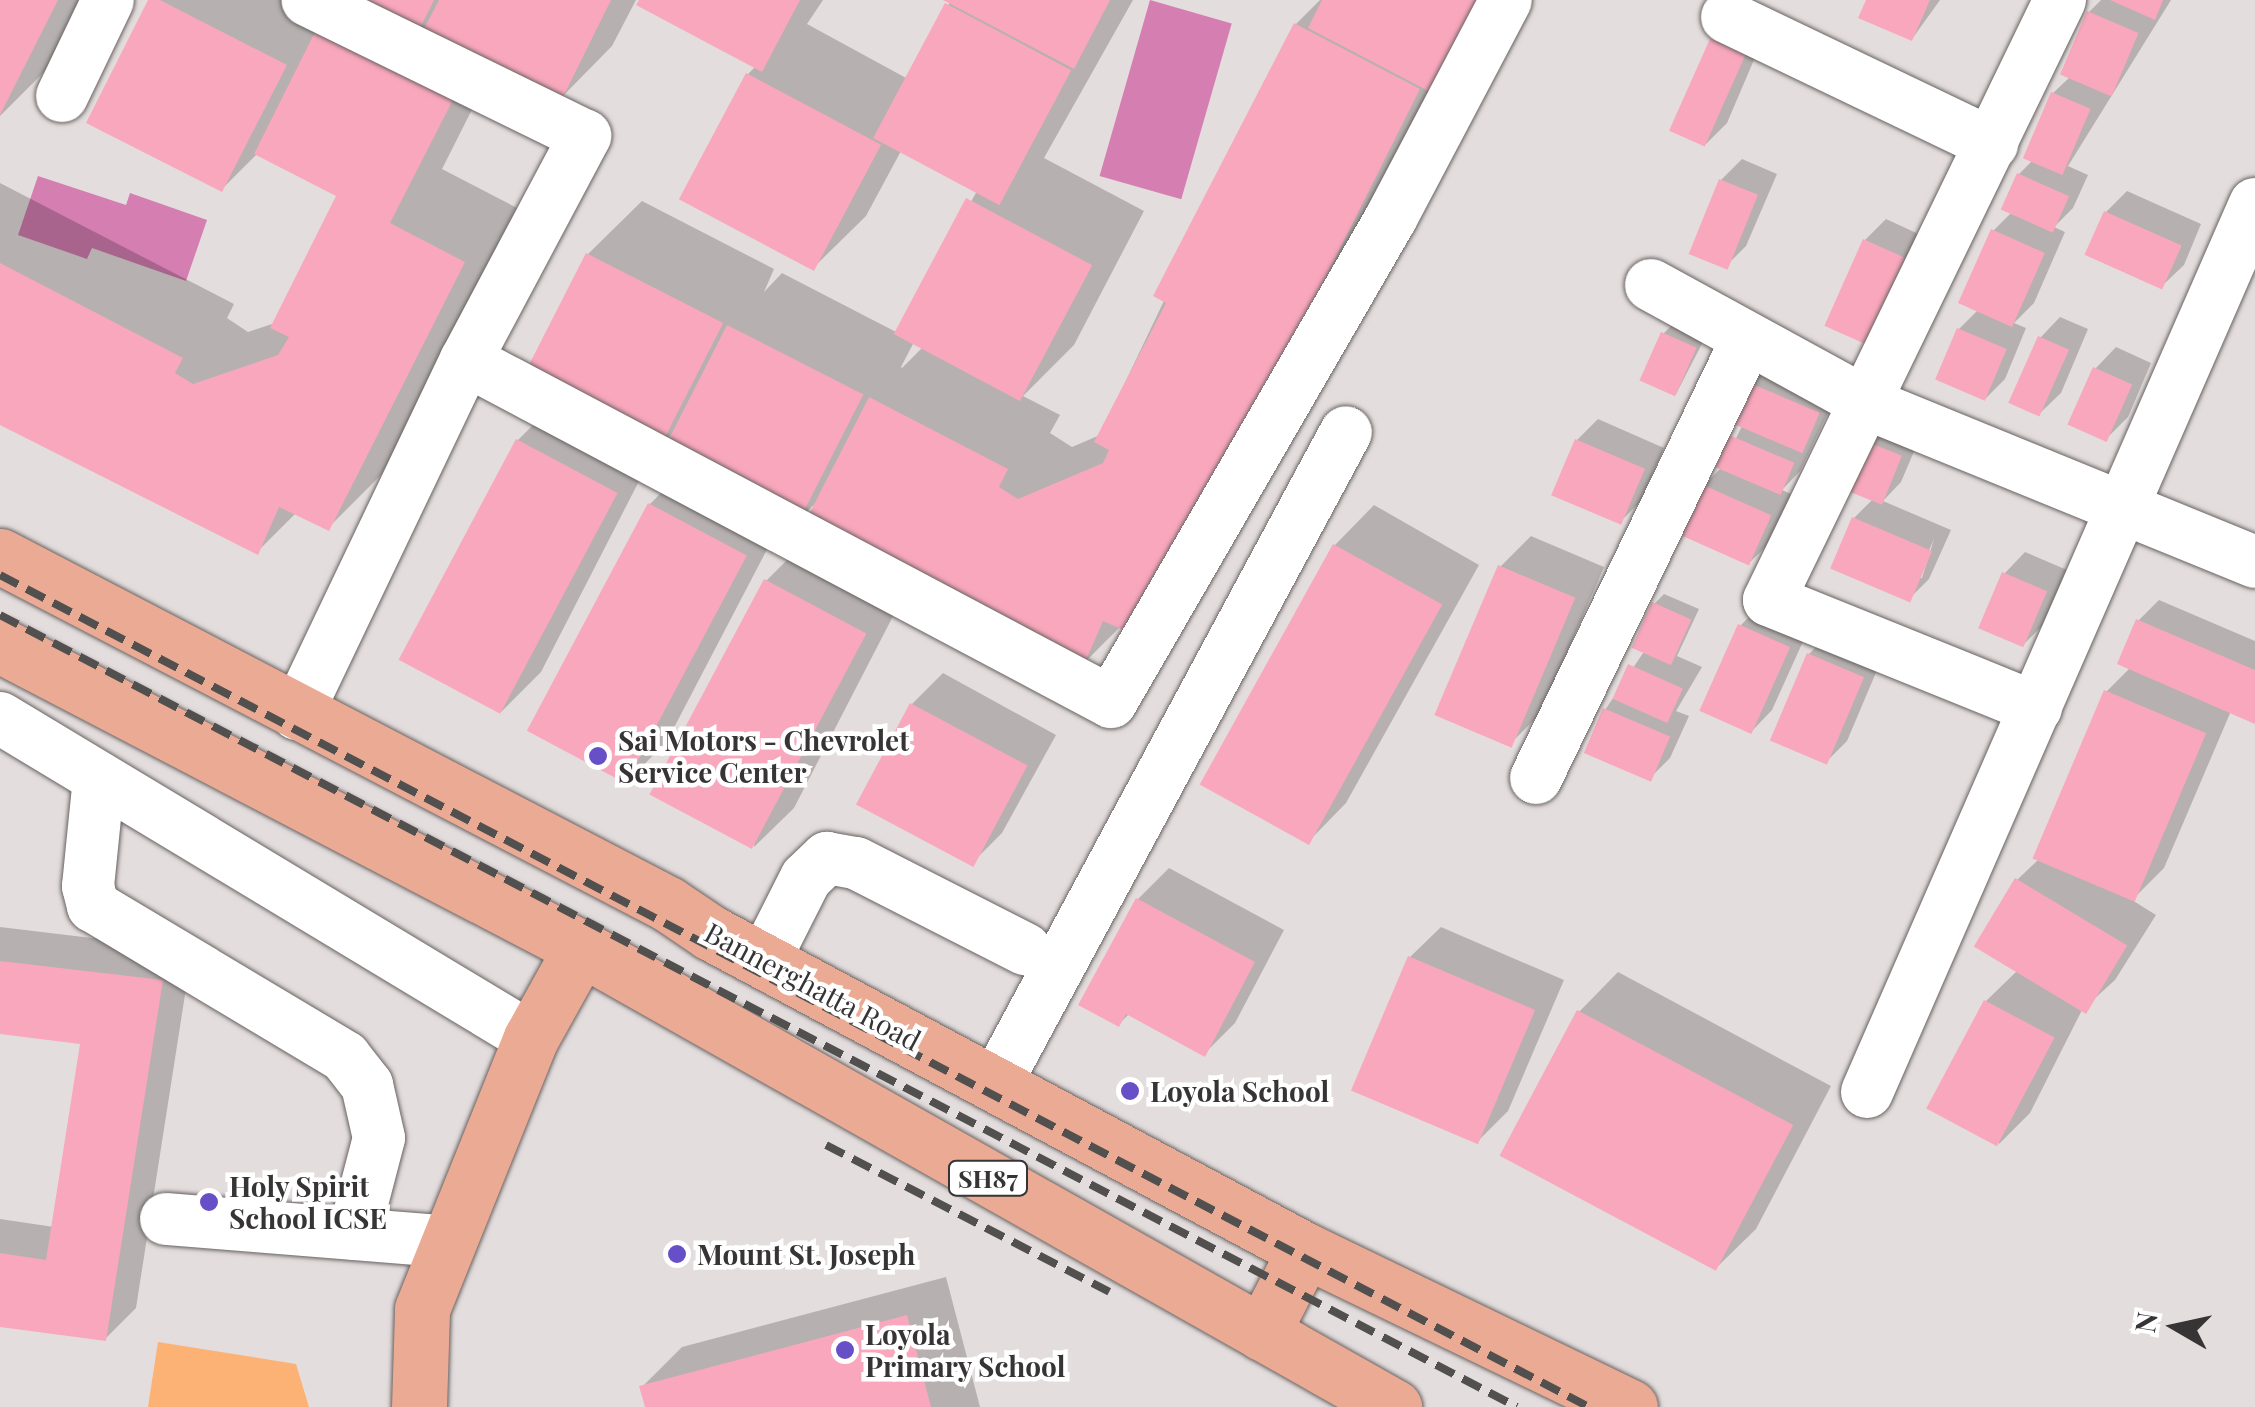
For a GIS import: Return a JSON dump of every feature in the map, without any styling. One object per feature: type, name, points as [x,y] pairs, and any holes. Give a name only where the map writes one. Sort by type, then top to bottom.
[{"type":"main road","name":"Bannerghatta Road","points":[[0,556],[668,904],[764,962],[1305,1250],[1630,1407]]},
{"type":"main road","name":"SH87","points":[[0,645],[581,948],[1394,1407]]},
{"type":"main road","points":[[419,1407],[422,1309],[532,1038],[581,948]]},
{"type":"main road","points":[[1262,1332],[1305,1250]]},
{"type":"street","points":[[62,96],[108,0]]},
{"type":"street","points":[[297,714],[466,360],[586,136],[307,0]]},
{"type":"street","points":[[466,360],[1111,702],[1391,218],[1506,0]]},
{"type":"street","points":[[2036,708],[1769,600],[1868,404],[2060,0]]},
{"type":"street","points":[[1727,16],[1992,144]]},
{"type":"street","points":[[1867,1092],[2255,204]]},
{"type":"street","points":[[1651,285],[1868,404],[2255,562]]},
{"type":"street","points":[[1536,778],[1748,338]]},
{"type":"street","points":[[995,1084],[1346,432]]},
{"type":"street","points":[[0,718],[532,1038]]},
{"type":"street","points":[[99,778],[88,886],[93,906],[346,1057],[367,1085],[378,1138],[354,1234]]},
{"type":"street","points":[[764,962],[806,878],[827,858],[856,864],[1025,949]]},
{"type":"street","points":[[166,1219],[450,1242]]},
{"type":"shaded area","points":[[1150,0],[1232,23],[1181,199],[1100,176]]},
{"type":"shaded area","points":[[38,176],[126,205],[130,193],[207,220],[186,281],[92,248],[87,259],[18,235]]},
{"type":"shaded area","points":[[158,1342],[296,1364],[309,1407],[148,1407]]},
{"type":"building","points":[[0,0],[58,0],[0,115]]},
{"type":"building","points":[[148,0],[160,0],[287,65],[222,192],[86,123]]},
{"type":"building","points":[[356,0],[434,0],[418,32]]},
{"type":"building","points":[[439,0],[611,0],[560,103],[422,33]]},
{"type":"building","points":[[639,0],[800,0],[762,72],[636,5]]},
{"type":"building","points":[[943,0],[1110,0],[1074,69]]},
{"type":"building","points":[[1322,0],[1483,0],[1434,94],[1308,28]]},
{"type":"building","points":[[1866,0],[1930,0],[1912,41],[1858,18]]},
{"type":"building","points":[[2110,0],[2163,0],[2155,20]]},
{"type":"building","points":[[945,3],[1071,70],[999,205],[873,138]]},
{"type":"building","points":[[2087,11],[2139,33],[2112,96],[2060,75]]},
{"type":"building","points":[[1294,23],[1420,89],[1144,639],[1103,621],[1082,669],[803,526],[869,397],[1008,469],[999,487],[1018,499],[1103,463],[1109,450],[1094,442],[1166,303],[1153,296]]},
{"type":"building","points":[[318,26],[455,96],[390,223],[465,262],[329,531],[279,507],[258,555],[0,425],[0,263],[183,358],[175,373],[193,384],[278,355],[289,337],[270,328],[336,196],[254,154]]},
{"type":"building","points":[[1713,32],[1749,48],[1705,147],[1669,131]]},
{"type":"building","points":[[746,73],[881,145],[814,271],[679,199]]},
{"type":"building","points":[[2051,92],[2091,109],[2062,175],[2023,158]]},
{"type":"building","points":[[2017,173],[2069,196],[2053,233],[2001,210]]},
{"type":"building","points":[[1719,179],[1758,195],[1728,270],[1689,254]]},
{"type":"building","points":[[966,198],[1092,265],[1020,401],[894,334]]},
{"type":"building","points":[[2104,211],[2182,246],[2162,289],[2084,255]]},
{"type":"building","points":[[1991,229],[2045,253],[2012,327],[1958,303]]},
{"type":"building","points":[[1863,239],[1905,258],[1866,344],[1824,326]]},
{"type":"building","points":[[586,253],[723,323],[658,451],[521,381]]},
{"type":"building","points":[[727,325],[863,394],[798,522],[662,452]]},
{"type":"building","points":[[1957,328],[2007,349],[1985,401],[1935,380]]},
{"type":"building","points":[[1661,332],[1697,348],[1675,396],[1639,380]]},
{"type":"building","points":[[2038,336],[2069,350],[2039,417],[2008,403]]},
{"type":"building","points":[[2093,367],[2132,384],[2107,442],[2067,425]]},
{"type":"building","points":[[1745,381],[1820,413],[1802,453],[1728,422]]},
{"type":"building","points":[[1729,435],[1794,463],[1781,495],[1715,467]]},
{"type":"building","points":[[516,439],[618,493],[500,714],[399,660]]},
{"type":"building","points":[[1575,439],[1645,469],[1621,525],[1551,495]]},
{"type":"building","points":[[1863,440],[1902,456],[1882,505],[1843,489]]},
{"type":"building","points":[[1701,484],[1771,515],[1749,566],[1679,534]]},
{"type":"building","points":[[648,503],[747,556],[626,783],[527,731]]},
{"type":"building","points":[[1852,517],[1932,551],[1910,603],[1830,569]]},
{"type":"building","points":[[1333,544],[1442,605],[1309,845],[1200,785]]},
{"type":"building","points":[[1498,565],[1575,598],[1512,748],[1434,715]]},
{"type":"building","points":[[2002,572],[2047,591],[2023,647],[1978,628]]},
{"type":"building","points":[[764,579],[866,633],[752,849],[649,794]]},
{"type":"building","points":[[1652,602],[1691,619],[1671,665],[1632,648]]},
{"type":"building","points":[[2136,619],[2255,670],[2255,724],[2117,664]]},
{"type":"building","points":[[1738,624],[1790,647],[1751,734],[1699,711]]},
{"type":"building","points":[[1807,653],[1864,677],[1827,765],[1770,740]]},
{"type":"building","points":[[1628,664],[1683,688],[1667,723],[1613,699]]},
{"type":"building","points":[[2104,690],[2206,733],[2135,902],[2032,858]]},
{"type":"building","points":[[910,703],[1027,765],[973,867],[856,805]]},
{"type":"building","points":[[1603,708],[1670,737],[1651,782],[1584,753]]},
{"type":"building","points":[[2015,878],[2127,945],[2086,1014],[1974,947]]},
{"type":"building","points":[[1136,898],[1255,962],[1205,1057],[1126,1014],[1119,1027],[1078,1005]]},
{"type":"building","points":[[1408,956],[1535,1010],[1478,1144],[1351,1090]]},
{"type":"building","points":[[0,961],[163,980],[106,1341],[0,1327],[0,1253],[46,1260],[80,1044],[0,1034]]},
{"type":"building","points":[[1984,1000],[2055,1038],[1997,1146],[1926,1109]]},
{"type":"building","points":[[1577,1010],[1793,1125],[1716,1271],[1500,1156]]},
{"type":"building","name":"Loyola Primary School","points":[[907,1315],[931,1407],[645,1407],[639,1386]]},
{"type":"railway","points":[[0,575],[1589,1407]]},
{"type":"railway","points":[[0,615],[1517,1407]]},
{"type":"railway","points":[[826,1145],[1109,1292]]},
{"type":"place","name":"Sai Motors - Chevrolet Service Center","points":[[598,756]]},
{"type":"place","name":"Loyola School","points":[[1130,1091]]},
{"type":"place","name":"Holy Spirit School ICSE","points":[[209,1202]]},
{"type":"place","name":"Mount St. Joseph","points":[[677,1254]]},
{"type":"place","name":"Loyola Primary School","points":[[845,1350]]}]
